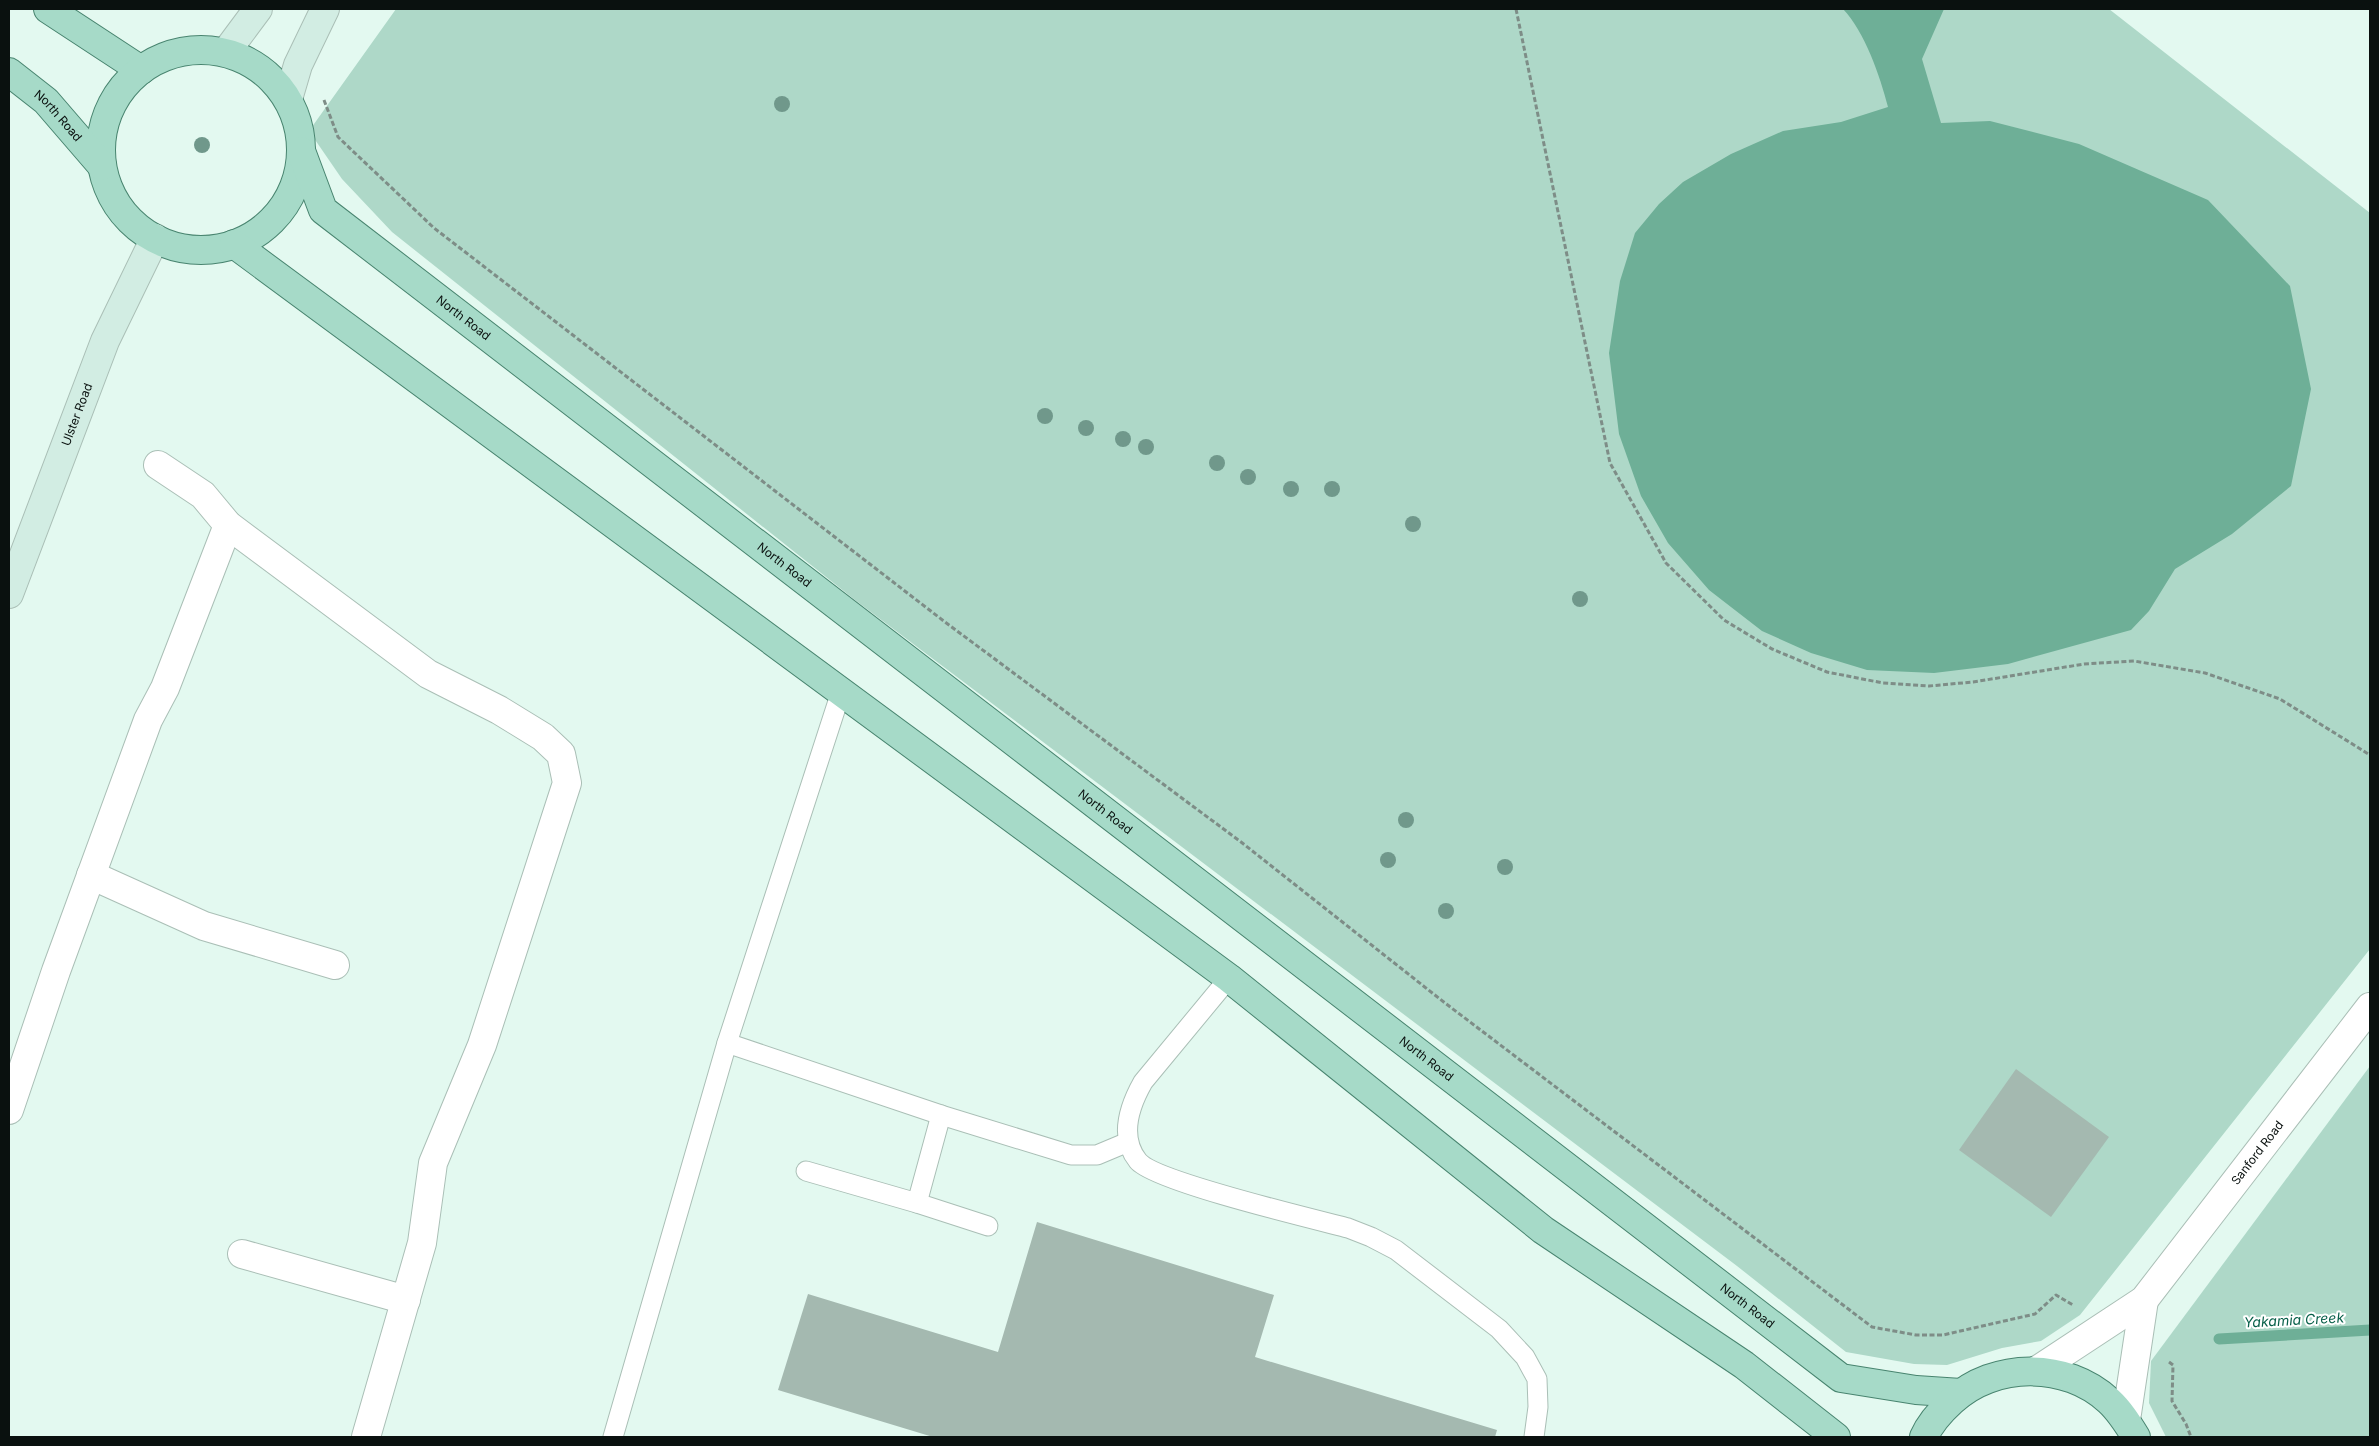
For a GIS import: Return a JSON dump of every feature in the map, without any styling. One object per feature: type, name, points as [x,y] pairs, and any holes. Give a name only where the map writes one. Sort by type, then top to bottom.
[{"type":"main road","points":[[48,9],[140,70]]},
{"type":"main road","points":[[226,52],[258,9]]},
{"type":"main road","points":[[288,99],[298,65],[326,9]]},
{"type":"main road","points":[[196,49],[226,52],[250,63],[272,79],[288,99],[298,124],[301,150],[298,175],[289,198],[268,223],[256,233],[234,244],[214,249],[174,246],[155,238],[136,226],[120,209],[109,188],[102,166],[101,139],[108,112],[121,89],[140,70],[167,55],[196,49]]},
{"type":"main road","name":"North Road","points":[[9,72],[46,101],[102,166]]},
{"type":"main road","name":"North Road","points":[[301,150],[323,210],[1841,1378],[1916,1390],[1961,1393]]},
{"type":"main road","name":"Ulster Road","points":[[9,594],[106,340],[155,238]]},
{"type":"main road","points":[[234,244],[1229,978],[1543,1230],[1744,1365],[1836,1437]]},
{"type":"main road","points":[[1924,1437],[1942,1410],[1961,1393],[1984,1380],[2010,1372],[2036,1371],[2062,1375],[2086,1385],[2108,1400],[2131,1428]]},
{"type":"street","points":[[158,465],[203,495],[228,525],[428,674],[499,710],[544,736],[561,754],[567,783],[482,1045],[433,1163],[422,1243],[366,1437]]},
{"type":"street","points":[[9,1110],[91,875],[148,720],[165,688],[228,525]]},
{"type":"street","points":[[91,875],[204,926],[335,964]]},
{"type":"street","name":"Sanford Road","points":[[2036,1371],[2144,1300],[2370,1007]]},
{"type":"street","points":[[242,1254],[406,1300]]},
{"type":"street","name":"Sanford Road","points":[[2131,1428],[2137,1343],[2144,1300]]},
{"type":"lane","points":[[614,1437],[727,1043],[841,692]]},
{"type":"lane","points":[[1229,978],[1143,1082],[1133,1100],[1128,1116],[1128,1142],[1138,1162],[1167,1178],[1348,1228],[1396,1250],[1499,1329],[1525,1358],[1538,1379],[1538,1407],[1534,1437]]},
{"type":"lane","points":[[727,1043],[941,1115],[1071,1155],[1097,1155],[1128,1142]]},
{"type":"lane","points":[[916,1203],[941,1115]]},
{"type":"lane","points":[[806,1171],[988,1226]]},
{"type":"path","points":[[1516,9],[1610,463],[1666,563],[1724,620],[1772,649],[1827,672],[1883,683],[1929,686],[1973,682],[2084,664],[2134,661],[2204,673],[2280,700],[2370,755]]},
{"type":"path","points":[[298,65],[317,83],[338,138],[434,228],[945,622],[1242,842],[1446,1004],[1872,1327],[1916,1335],[1943,1335],[2035,1314],[2056,1295],[2108,1324]]},
{"type":"path","points":[[2137,1343],[2173,1365],[2172,1401],[2186,1424],[2190,1437]]},
{"type":"shaded area","points":[[396,9],[2109,9],[2370,213],[2370,949],[2080,1315],[2041,1341],[2002,1348],[1947,1365],[1914,1364],[1846,1352],[1737,1266],[855,600],[392,232],[342,179],[309,131]]},
{"type":"shaded area","points":[[1843,9],[1944,9],[1922,59],[1941,123],[1990,121],[2079,144],[2208,200],[2290,286],[2311,389],[2291,486],[2232,534],[2175,569],[2149,611],[2131,630],[2008,664],[1934,673],[1867,670],[1811,653],[1762,631],[1709,590],[1668,543],[1641,496],[1619,434],[1609,353],[1620,281],[1635,233],[1659,204],[1683,182],[1731,154],[1783,131],[1841,122],[1888,107],[1871,55],[1858,30]]},
{"type":"shaded area","points":[[2370,1066],[2370,1437],[2166,1437],[2149,1403],[2151,1361]]},
{"type":"building","points":[[2016,1069],[2109,1137],[2051,1217],[1959,1150]]},
{"type":"building","points":[[1037,1222],[1274,1295],[1255,1357],[1497,1430],[1495,1437],[933,1437],[778,1390],[808,1294],[998,1352]]},
{"type":"waterway","name":"Yakamia Creek","points":[[2219,1339],[2370,1330]]}]
